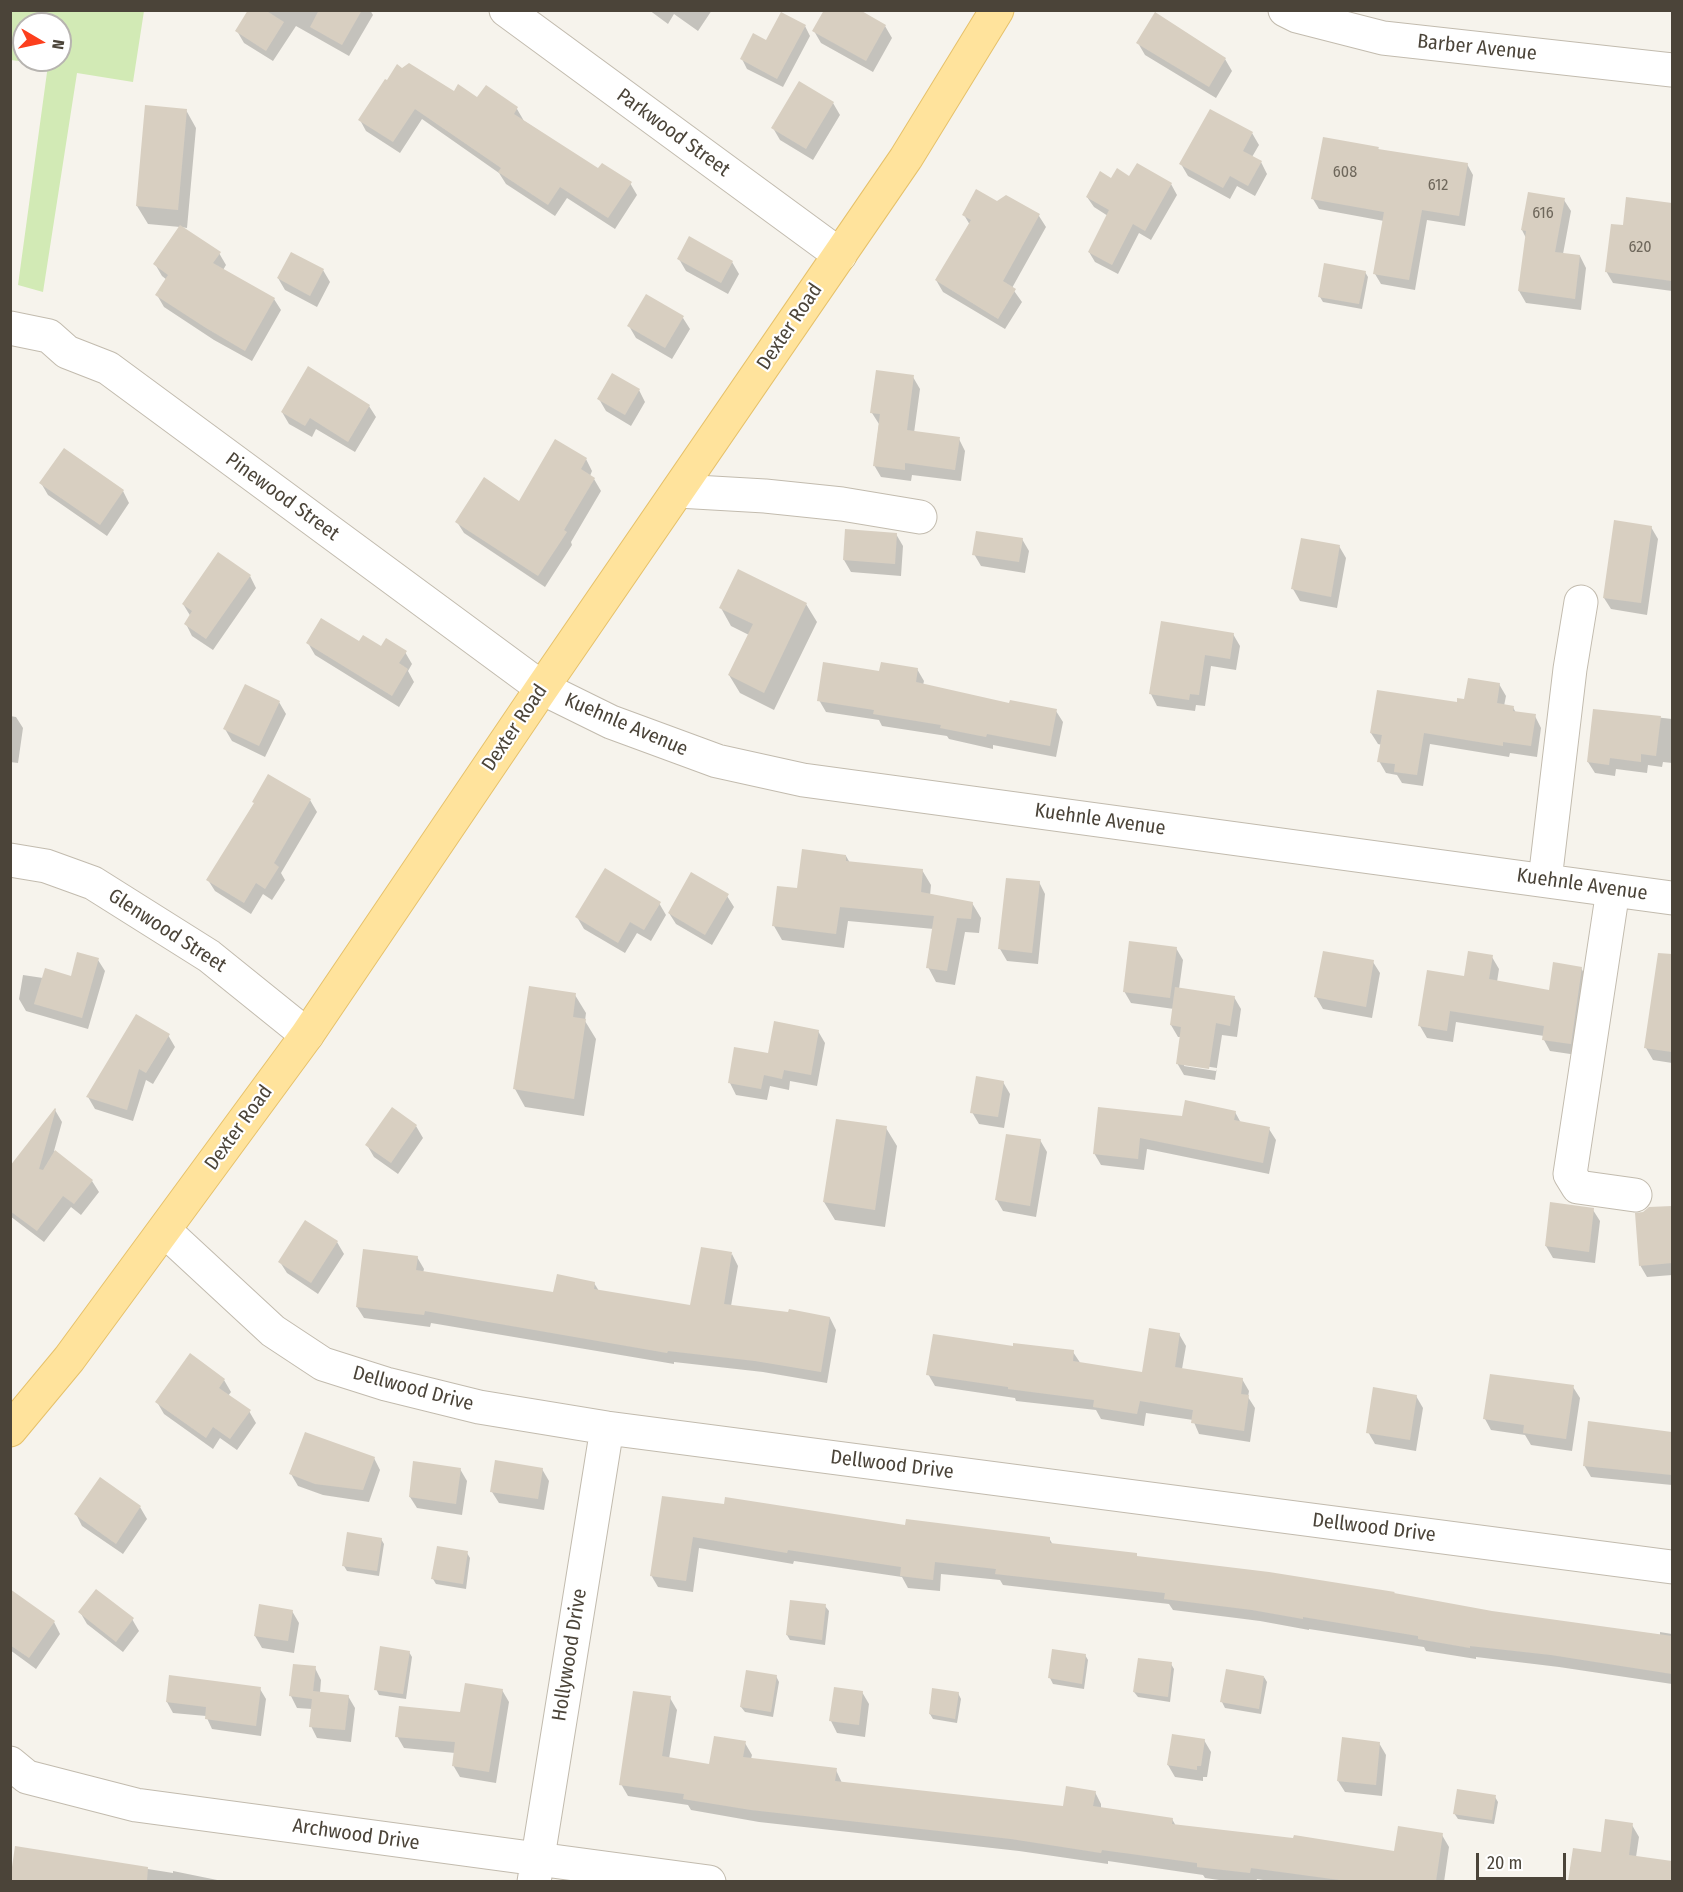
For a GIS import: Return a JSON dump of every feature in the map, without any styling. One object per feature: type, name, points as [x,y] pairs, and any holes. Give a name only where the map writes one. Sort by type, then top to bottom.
[{"type":"main road","name":"Dexter Road","points":[[10,1430],[69,1359],[308,1035],[542,688],[906,158],[998,10]]},
{"type":"street","name":"Parkwood Street","points":[[506,10],[840,255]]},
{"type":"street","name":"Barber Avenue","points":[[1285,10],[1297,16],[1383,38],[1672,70]]},
{"type":"street","name":"Pinewood Street","points":[[10,328],[49,336],[67,352],[108,368],[542,688]]},
{"type":"street","points":[[678,491],[765,496],[842,504],[920,518]]},
{"type":"street","points":[[1545,880],[1570,669],[1581,602]]},
{"type":"street","name":"Kuehnle Avenue","points":[[542,688],[611,722],[717,761],[803,780],[1672,898]]},
{"type":"street","name":"Glenwood Street","points":[[10,860],[45,866],[93,883],[209,956],[308,1035]]},
{"type":"street","points":[[1613,890],[1570,1174],[1578,1187],[1635,1195]]},
{"type":"street","name":"Dellwood Drive","points":[[165,1231],[273,1331],[323,1364],[386,1384],[479,1407],[607,1428],[1672,1567]]},
{"type":"street","name":"Hollywood Drive","points":[[536,1871],[607,1428]]},
{"type":"street","name":"Archwood Drive","points":[[10,1763],[27,1777],[136,1805],[536,1871],[709,1881]]},
{"type":"green space","points":[[11,10],[144,11],[133,82],[77,73],[43,292],[18,285],[47,72],[72,72],[72,12],[12,12],[12,60]]},
{"type":"building","points":[[248,10],[265,10],[284,22],[266,51],[235,31]]},
{"type":"building","points":[[319,10],[362,10],[342,45],[310,27]]},
{"type":"building","points":[[824,10],[860,10],[886,25],[866,61],[812,31]]},
{"type":"building","points":[[781,12],[806,25],[777,79],[740,59],[753,33],[766,40]]},
{"type":"building","points":[[1155,12],[1226,58],[1209,87],[1136,43]]},
{"type":"building","points":[[409,63],[454,91],[458,84],[477,97],[486,85],[518,107],[514,114],[598,168],[602,163],[632,182],[608,218],[560,187],[548,205],[498,172],[501,168],[415,109],[393,142],[358,120],[397,64],[402,68]]},
{"type":"building","points":[[799,81],[834,102],[806,149],[771,128]]},
{"type":"building","points":[[145,105],[187,109],[178,210],[136,206]]},
{"type":"building","points":[[1210,109],[1253,132],[1243,151],[1262,161],[1248,186],[1230,176],[1223,188],[1179,164]]},
{"type":"building","points":[[1323,137],[1379,147],[1378,149],[1468,163],[1459,216],[1422,210],[1409,280],[1373,274],[1384,212],[1311,199]]},
{"type":"building","points":[[1137,163],[1172,183],[1145,231],[1133,224],[1112,265],[1088,252],[1109,210],[1086,197],[1100,171],[1111,178],[1117,168],[1129,176]]},
{"type":"building","points":[[976,189],[997,201],[1006,195],[1040,214],[1003,281],[1016,289],[998,319],[935,280],[971,220],[962,215]]},
{"type":"building","points":[[1528,192],[1565,198],[1555,252],[1580,255],[1575,299],[1518,291],[1526,231],[1521,230]]},
{"type":"building","points":[[1626,197],[1672,203],[1672,281],[1605,272],[1611,224],[1623,225]]},
{"type":"building","points":[[180,225],[221,252],[213,263],[275,298],[245,351],[155,295],[168,275],[153,264]]},
{"type":"building","points":[[689,236],[733,261],[721,283],[677,259]]},
{"type":"building","points":[[291,252],[324,269],[310,296],[277,278]]},
{"type":"building","points":[[1324,263],[1366,271],[1359,304],[1318,297]]},
{"type":"building","points":[[646,294],[684,316],[665,348],[627,326]]},
{"type":"building","points":[[308,366],[370,405],[348,442],[310,418],[305,426],[281,412]]},
{"type":"building","points":[[876,370],[914,375],[907,430],[960,437],[955,470],[905,463],[905,470],[873,466],[880,414],[870,413]]},
{"type":"building","points":[[612,373],[640,389],[625,415],[597,399]]},
{"type":"building","points":[[555,439],[587,458],[581,469],[595,478],[564,530],[567,532],[538,576],[455,522],[484,477],[519,501]]},
{"type":"building","points":[[64,448],[124,490],[100,525],[39,483]]},
{"type":"building","points":[[1614,520],[1652,526],[1641,603],[1603,598]]},
{"type":"building","points":[[845,529],[897,533],[895,564],[843,560]]},
{"type":"building","points":[[976,531],[1023,538],[1019,562],[972,555]]},
{"type":"building","points":[[1301,538],[1340,545],[1331,597],[1291,589]]},
{"type":"building","points":[[218,552],[251,575],[206,639],[184,624],[192,611],[182,604]]},
{"type":"building","points":[[738,569],[807,603],[764,693],[728,675],[753,624],[719,608]]},
{"type":"building","points":[[321,618],[359,641],[363,635],[381,646],[386,638],[407,651],[399,663],[408,669],[392,696],[306,643]]},
{"type":"building","points":[[1161,621],[1234,633],[1230,659],[1205,655],[1199,695],[1190,694],[1189,700],[1149,694]]},
{"type":"building","points":[[823,662],[879,671],[881,662],[918,668],[916,682],[1009,703],[1010,700],[1057,709],[1050,746],[987,734],[986,737],[940,728],[941,725],[873,714],[874,710],[817,701]]},
{"type":"building","points":[[1468,678],[1500,683],[1497,703],[1514,706],[1513,711],[1536,714],[1531,746],[1503,742],[1503,746],[1424,733],[1417,775],[1394,772],[1395,764],[1377,762],[1382,735],[1370,733],[1377,690],[1457,702],[1457,698],[1464,699]]},
{"type":"building","points":[[245,684],[280,701],[259,746],[223,729]]},
{"type":"building","points":[[1593,709],[1661,716],[1656,756],[1641,754],[1641,762],[1610,758],[1609,765],[1587,762]]},
{"type":"building","points":[[268,774],[311,799],[274,863],[279,867],[265,889],[256,883],[244,903],[206,880],[254,803],[252,802]]},
{"type":"building","points":[[802,849],[846,855],[846,861],[923,869],[921,892],[973,902],[971,919],[957,918],[947,971],[926,968],[934,916],[840,907],[836,934],[772,926],[777,886],[797,888]]},
{"type":"building","points":[[605,868],[661,902],[644,930],[630,922],[618,943],[575,917]]},
{"type":"building","points":[[691,872],[729,894],[705,935],[668,913]]},
{"type":"building","points":[[1006,878],[1040,881],[1032,953],[998,949]]},
{"type":"building","points":[[1129,941],[1177,947],[1170,998],[1123,992]]},
{"type":"building","points":[[1323,951],[1374,960],[1366,1007],[1314,997]]},
{"type":"building","points":[[1468,951],[1493,955],[1489,979],[1549,990],[1553,962],[1582,967],[1571,1044],[1542,1040],[1544,1026],[1450,1011],[1447,1031],[1418,1026],[1427,970],[1464,976]]},
{"type":"building","points":[[77,952],[99,958],[82,1018],[34,1004],[45,968],[71,976]]},
{"type":"building","points":[[1658,953],[1672,954],[1672,1052],[1644,1048]]},
{"type":"building","points":[[529,986],[576,993],[573,1017],[586,1019],[574,1099],[513,1089]]},
{"type":"building","points":[[1175,987],[1235,996],[1230,1026],[1216,1023],[1209,1069],[1176,1064],[1181,1027],[1170,1025]]},
{"type":"building","points":[[136,1014],[170,1034],[146,1073],[139,1069],[127,1110],[86,1097]]},
{"type":"building","points":[[774,1021],[819,1030],[811,1075],[784,1070],[782,1079],[764,1075],[761,1089],[728,1083],[734,1047],[768,1053]]},
{"type":"building","points":[[976,1076],[1004,1081],[998,1117],[970,1113]]},
{"type":"building","points":[[1185,1100],[1236,1111],[1234,1120],[1270,1127],[1263,1163],[1140,1138],[1138,1159],[1093,1154],[1098,1107],[1182,1116]]},
{"type":"building","points":[[392,1107],[417,1125],[391,1163],[365,1145]]},
{"type":"building","points":[[55,1108],[39,1169],[43,1170],[55,1150],[93,1180],[74,1204],[63,1196],[37,1231],[10,1211],[10,1166]]},
{"type":"building","points":[[836,1119],[887,1126],[875,1210],[823,1202]]},
{"type":"building","points":[[1006,1134],[1041,1139],[1030,1206],[995,1200]]},
{"type":"building","points":[[1550,1202],[1594,1208],[1589,1252],[1545,1246]]},
{"type":"building","points":[[1672,1206],[1672,1263],[1639,1266],[1635,1213],[1643,1212],[1649,1207]]},
{"type":"building","points":[[305,1220],[338,1241],[311,1283],[278,1262]]},
{"type":"building","points":[[701,1247],[732,1252],[724,1304],[788,1312],[789,1309],[830,1317],[821,1372],[755,1361],[668,1351],[667,1353],[425,1311],[424,1315],[356,1307],[363,1249],[418,1256],[416,1270],[553,1292],[557,1274],[595,1282],[594,1289],[690,1305]]},
{"type":"building","points":[[1149,1328],[1180,1333],[1175,1367],[1243,1378],[1241,1394],[1249,1395],[1244,1431],[1191,1423],[1193,1410],[1140,1401],[1137,1414],[1093,1407],[1094,1400],[926,1375],[933,1334],[1013,1346],[1013,1343],[1074,1350],[1073,1361],[1142,1372]]},
{"type":"building","points":[[190,1353],[225,1379],[219,1388],[251,1410],[230,1439],[213,1427],[206,1438],[155,1402]]},
{"type":"building","points":[[1490,1374],[1574,1385],[1566,1439],[1523,1433],[1524,1425],[1483,1419]]},
{"type":"building","points":[[1373,1387],[1417,1395],[1410,1440],[1366,1433]]},
{"type":"building","points":[[1588,1421],[1672,1432],[1672,1475],[1583,1466]]},
{"type":"building","points":[[305,1432],[375,1457],[363,1490],[315,1484],[289,1474]]},
{"type":"building","points":[[495,1460],[543,1468],[538,1499],[490,1492]]},
{"type":"building","points":[[413,1461],[461,1468],[456,1504],[409,1497]]},
{"type":"building","points":[[100,1477],[141,1506],[116,1544],[74,1514]]},
{"type":"building","points":[[662,1496],[724,1504],[725,1497],[905,1525],[906,1519],[1050,1537],[1050,1543],[1269,1572],[1395,1592],[1492,1611],[1672,1636],[1672,1674],[1551,1655],[1470,1646],[1470,1648],[1418,1639],[1418,1636],[1303,1617],[1303,1619],[1164,1599],[1165,1593],[995,1574],[996,1569],[935,1562],[933,1580],[900,1576],[901,1567],[788,1550],[787,1553],[693,1537],[686,1581],[650,1576]]},
{"type":"building","points":[[347,1532],[382,1538],[377,1571],[342,1566]]},
{"type":"building","points":[[437,1546],[468,1551],[463,1584],[431,1579]]},
{"type":"building","points":[[10,1589],[55,1621],[29,1658],[10,1645]]},
{"type":"building","points":[[96,1589],[134,1618],[116,1642],[78,1612]]},
{"type":"building","points":[[790,1600],[826,1604],[822,1640],[786,1635]]},
{"type":"building","points":[[259,1604],[293,1610],[288,1641],[254,1636]]},
{"type":"building","points":[[380,1646],[410,1651],[403,1694],[374,1690]]},
{"type":"building","points":[[1052,1649],[1086,1654],[1082,1684],[1048,1678]]},
{"type":"building","points":[[1138,1658],[1172,1662],[1168,1697],[1133,1692]]},
{"type":"building","points":[[293,1664],[316,1666],[313,1691],[349,1695],[345,1730],[309,1727],[312,1699],[289,1696]]},
{"type":"building","points":[[1226,1669],[1264,1676],[1259,1709],[1220,1702]]},
{"type":"building","points":[[746,1670],[777,1675],[771,1712],[740,1707]]},
{"type":"building","points":[[169,1675],[261,1687],[256,1726],[205,1719],[206,1707],[166,1702]]},
{"type":"building","points":[[465,1683],[503,1689],[489,1772],[452,1766],[455,1742],[395,1737],[399,1706],[460,1712]]},
{"type":"building","points":[[834,1687],[863,1691],[859,1725],[829,1721]]},
{"type":"building","points":[[932,1688],[959,1692],[955,1719],[929,1714]]},
{"type":"building","points":[[633,1691],[671,1696],[662,1756],[709,1764],[714,1736],[746,1741],[743,1757],[837,1768],[835,1781],[1063,1806],[1066,1786],[1096,1791],[1093,1806],[1173,1818],[1172,1824],[1293,1838],[1294,1835],[1394,1851],[1398,1826],[1443,1833],[1436,1881],[1347,1881],[1251,1868],[1250,1873],[1197,1867],[1197,1863],[1102,1850],[1101,1853],[1011,1839],[751,1810],[683,1799],[684,1794],[619,1785]]},
{"type":"building","points":[[1172,1734],[1205,1739],[1201,1766],[1197,1766],[1197,1770],[1167,1765]]},
{"type":"building","points":[[1342,1737],[1380,1742],[1376,1785],[1337,1781]]},
{"type":"building","points":[[1457,1789],[1496,1795],[1492,1820],[1453,1814]]},
{"type":"building","points":[[1605,1819],[1633,1823],[1629,1855],[1672,1861],[1672,1881],[1568,1881],[1573,1848],[1601,1852]]},
{"type":"building","points":[[15,1846],[148,1867],[147,1881],[10,1881]]}]
